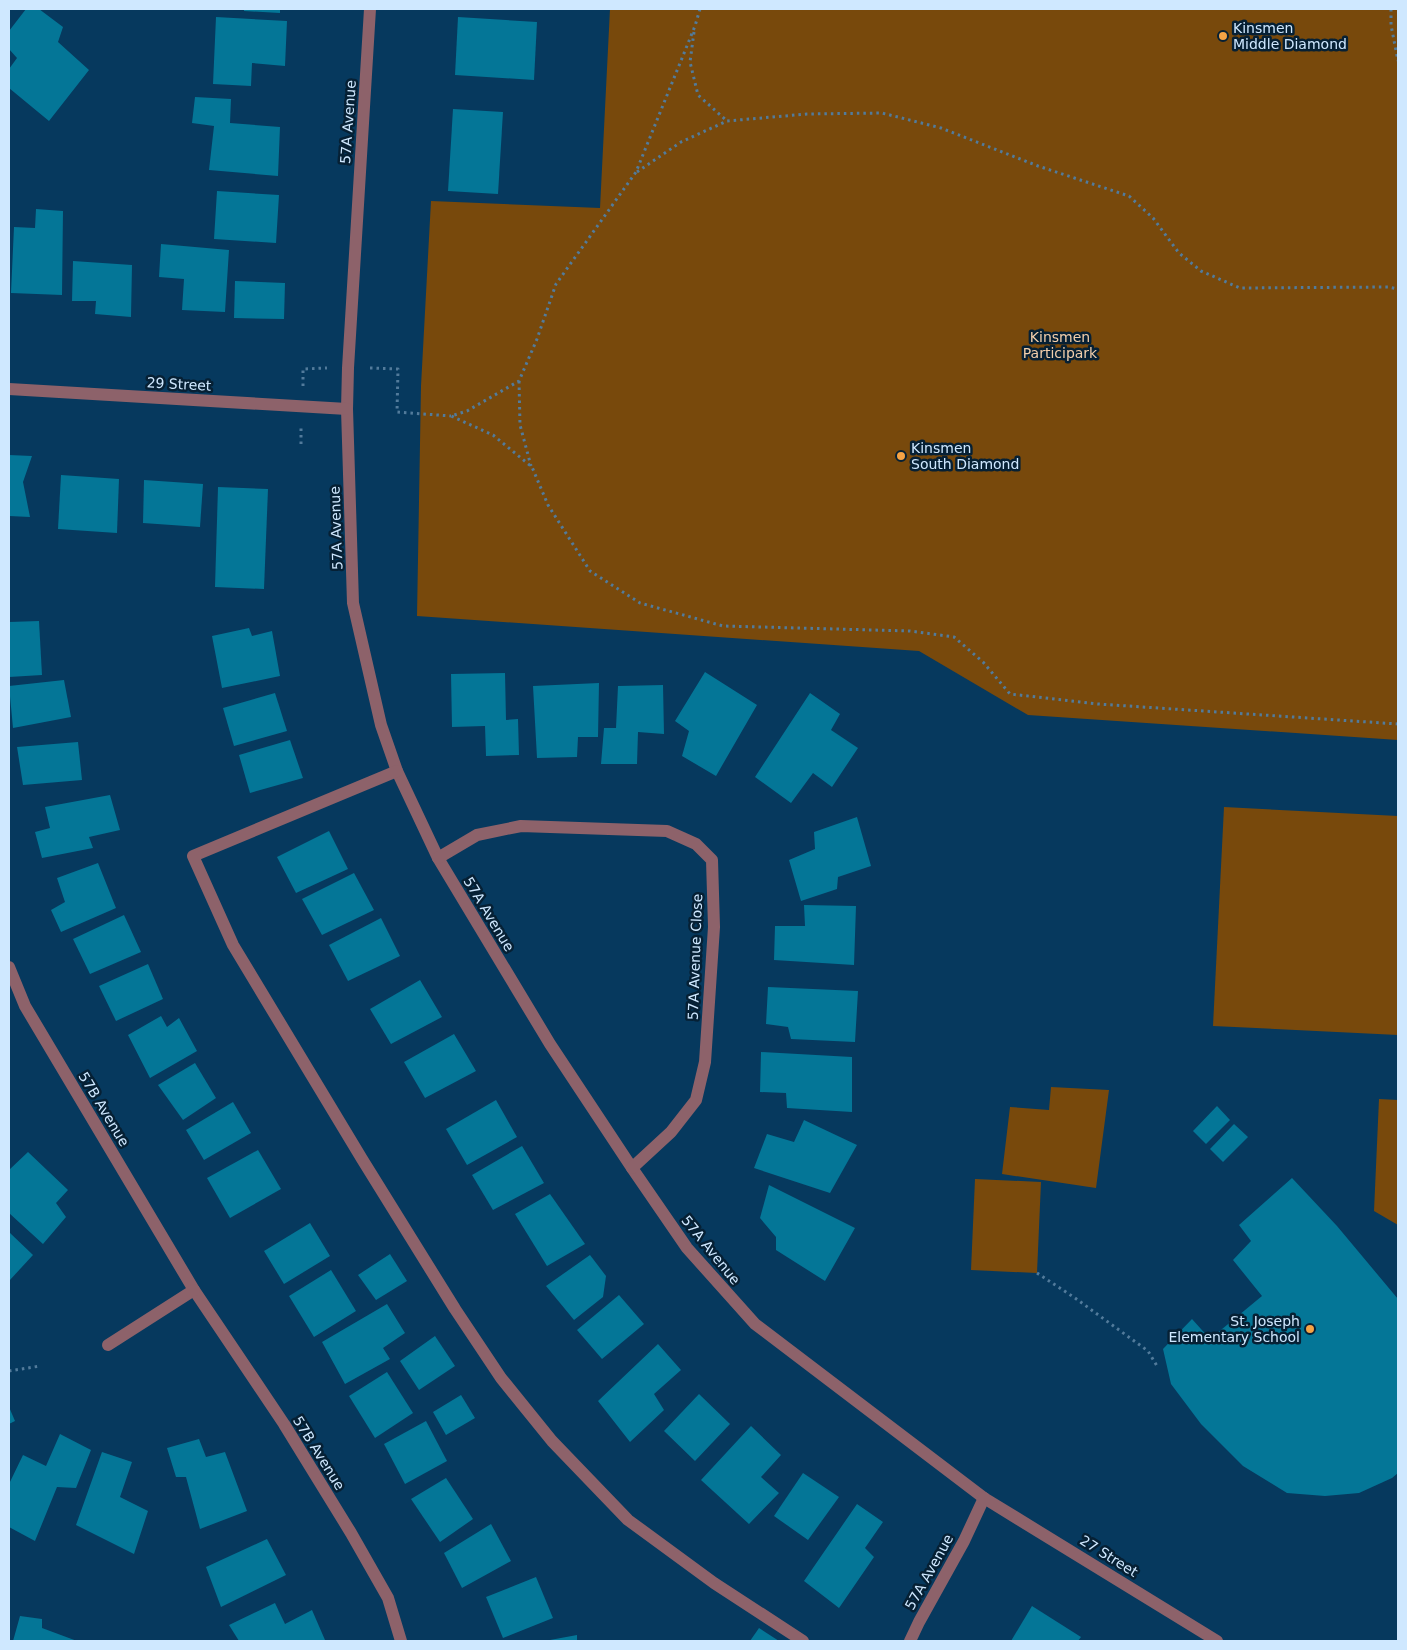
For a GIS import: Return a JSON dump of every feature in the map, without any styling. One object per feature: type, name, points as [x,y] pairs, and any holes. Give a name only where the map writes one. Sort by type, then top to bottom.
[{"type":"street","name":"57A Avenue","points":[[370,9],[347,409],[353,603],[381,725],[397,771],[438,858],[550,1044],[687,1248],[755,1324],[984,1498],[964,1541],[910,1641]]},
{"type":"street","name":"29 Street","points":[[9,389],[347,409]]},
{"type":"street","points":[[397,771],[193,856],[233,945],[455,1309],[501,1378],[541,1427],[628,1520],[714,1583],[803,1641]]},
{"type":"street","name":"57A Avenue Close","points":[[438,858],[477,835],[522,826],[667,831],[696,844],[712,860],[714,927],[705,1062],[696,1100],[672,1132],[632,1168]]},
{"type":"street","name":"57B Avenue","points":[[9,967],[24,1006],[194,1290],[284,1424],[388,1598],[401,1641]]},
{"type":"street","points":[[108,1345],[194,1290]]},
{"type":"street","name":"27 Street","points":[[984,1498],[1217,1641]]},
{"type":"path","points":[[700,9],[695,26],[636,172],[556,284],[537,339],[518,381],[520,425],[532,467],[548,505],[590,571],[640,603],[723,626],[910,631],[954,637],[983,662],[1010,694],[1098,704],[1398,724]]},
{"type":"path","points":[[1391,9],[1391,25],[1398,61]]},
{"type":"path","points":[[695,26],[690,62],[698,95],[727,121]]},
{"type":"path","points":[[636,172],[681,142],[727,121],[807,114],[882,114],[940,128],[1038,166],[1129,196],[1153,218],[1179,253],[1201,272],[1240,288],[1388,287],[1398,289]]},
{"type":"path","points":[[380,368],[398,369],[397,412],[451,416],[493,435],[532,467]]},
{"type":"path","points":[[451,416],[467,411],[518,381]]},
{"type":"path","points":[[1037,1273],[1148,1351],[1157,1366]]},
{"type":"path","points":[[9,1371],[40,1366]]},
{"type":"green space","name":"Kinsmen Participark","points":[[610,9],[1398,9],[1398,740],[1028,715],[919,651],[417,616],[421,386],[431,201],[600,208]]},
{"type":"green space","points":[[1224,807],[1398,816],[1398,1035],[1213,1026]]},
{"type":"green space","points":[[1051,1087],[1109,1090],[1096,1188],[1002,1174],[1010,1107],[1049,1110]]},
{"type":"green space","points":[[1379,1099],[1398,1100],[1398,1225],[1374,1211]]},
{"type":"green space","points":[[975,1179],[1041,1182],[1037,1273],[971,1270]]},
{"type":"building","points":[[26,9],[39,9],[63,27],[58,42],[89,70],[49,121],[9,88],[9,69],[17,58],[9,49],[9,31]]},
{"type":"building","points":[[244,9],[280,9],[280,13],[244,11]]},
{"type":"building","points":[[216,17],[287,21],[285,66],[252,63],[251,86],[213,84]]},
{"type":"building","points":[[458,17],[537,22],[534,80],[455,75]]},
{"type":"building","points":[[195,97],[231,99],[230,123],[280,127],[278,176],[209,170],[214,126],[192,123]]},
{"type":"building","points":[[453,109],[503,112],[498,194],[448,191]]},
{"type":"building","points":[[217,191],[279,195],[276,243],[214,239]]},
{"type":"building","points":[[36,209],[63,211],[62,295],[11,293],[14,227],[35,228]]},
{"type":"building","points":[[161,244],[229,250],[225,312],[182,310],[184,279],[159,277]]},
{"type":"building","points":[[73,261],[132,265],[131,317],[95,314],[96,301],[72,301]]},
{"type":"building","points":[[235,281],[285,283],[284,319],[234,318]]},
{"type":"building","points":[[9,455],[32,456],[23,482],[30,517],[9,516]]},
{"type":"building","points":[[61,475],[119,479],[117,533],[58,529]]},
{"type":"building","points":[[144,480],[203,484],[200,527],[143,523]]},
{"type":"building","points":[[218,487],[268,489],[264,589],[215,587]]},
{"type":"building","points":[[39,621],[42,675],[9,677],[9,622]]},
{"type":"building","points":[[249,628],[252,636],[272,631],[280,676],[222,688],[212,636]]},
{"type":"building","points":[[705,672],[757,705],[716,776],[682,756],[689,731],[675,721]]},
{"type":"building","points":[[505,673],[506,720],[518,719],[519,755],[486,756],[485,726],[452,727],[451,674]]},
{"type":"building","points":[[64,680],[71,717],[13,728],[9,686]]},
{"type":"building","points":[[599,683],[598,737],[578,737],[577,757],[537,758],[533,686]]},
{"type":"building","points":[[663,685],[664,734],[638,732],[637,764],[601,764],[604,728],[616,728],[618,686]]},
{"type":"building","points":[[275,693],[287,731],[234,746],[223,708]]},
{"type":"building","points":[[810,693],[840,714],[831,730],[858,748],[832,787],[813,773],[791,803],[755,777]]},
{"type":"building","points":[[290,740],[303,778],[250,793],[239,755]]},
{"type":"building","points":[[78,742],[82,780],[23,785],[17,747]]},
{"type":"building","points":[[110,795],[120,830],[89,837],[93,848],[42,858],[35,832],[50,828],[45,807]]},
{"type":"building","points":[[857,817],[871,866],[838,877],[837,889],[801,901],[789,860],[815,849],[814,832]]},
{"type":"building","points":[[329,831],[348,869],[296,893],[277,857]]},
{"type":"building","points":[[98,863],[116,908],[61,932],[51,910],[65,902],[57,878]]},
{"type":"building","points":[[354,873],[374,910],[322,935],[302,899]]},
{"type":"building","points":[[804,905],[856,906],[854,965],[774,960],[775,926],[805,926]]},
{"type":"building","points":[[124,915],[141,952],[90,974],[73,939]]},
{"type":"building","points":[[381,918],[400,956],[348,981],[329,945]]},
{"type":"building","points":[[148,964],[163,999],[116,1021],[99,986]]},
{"type":"building","points":[[420,980],[442,1017],[391,1044],[370,1009]]},
{"type":"building","points":[[768,987],[858,991],[855,1042],[791,1039],[788,1027],[766,1024]]},
{"type":"building","points":[[161,1016],[167,1027],[179,1018],[197,1051],[150,1078],[128,1035]]},
{"type":"building","points":[[454,1034],[476,1071],[425,1098],[404,1062]]},
{"type":"building","points":[[761,1052],[852,1057],[852,1112],[787,1108],[786,1093],[760,1092]]},
{"type":"building","points":[[195,1063],[216,1098],[183,1120],[158,1085]]},
{"type":"building","points":[[496,1100],[517,1137],[467,1165],[446,1129]]},
{"type":"building","points":[[233,1102],[251,1133],[204,1160],[186,1130]]},
{"type":"building","points":[[1217,1106],[1230,1120],[1206,1144],[1193,1131]]},
{"type":"building","points":[[804,1120],[857,1145],[830,1193],[754,1168],[767,1134],[794,1142]]},
{"type":"building","points":[[1234,1124],[1248,1137],[1223,1162],[1210,1149]]},
{"type":"building","points":[[522,1146],[544,1183],[493,1210],[472,1175]]},
{"type":"building","points":[[258,1150],[281,1189],[230,1218],[207,1178]]},
{"type":"building","points":[[28,1152],[68,1190],[56,1203],[66,1217],[43,1244],[9,1213],[9,1170]]},
{"type":"building","name":"St. Joseph Elementary School","points":[[1292,1178],[1337,1226],[1398,1299],[1398,1473],[1392,1478],[1359,1493],[1325,1496],[1287,1493],[1243,1466],[1201,1424],[1171,1384],[1163,1349],[1192,1319],[1210,1339],[1262,1296],[1233,1260],[1251,1241],[1239,1225]]},
{"type":"building","points":[[769,1185],[855,1228],[825,1281],[776,1250],[776,1237],[760,1218]]},
{"type":"building","points":[[550,1194],[585,1244],[547,1266],[515,1214]]},
{"type":"building","points":[[310,1223],[330,1256],[284,1284],[264,1251]]},
{"type":"building","points":[[9,1232],[33,1255],[9,1281]]},
{"type":"building","points":[[390,1254],[407,1281],[376,1300],[358,1275]]},
{"type":"building","points":[[590,1255],[606,1276],[603,1297],[574,1320],[546,1286]]},
{"type":"building","points":[[331,1270],[356,1311],[314,1337],[289,1296]]},
{"type":"building","points":[[619,1295],[644,1324],[602,1359],[577,1330]]},
{"type":"building","points":[[387,1304],[405,1333],[383,1348],[390,1359],[345,1384],[322,1342]]},
{"type":"building","points":[[435,1336],[455,1366],[419,1390],[400,1361]]},
{"type":"building","points":[[658,1344],[681,1370],[654,1394],[664,1410],[630,1442],[598,1401]]},
{"type":"building","points":[[387,1372],[413,1413],[375,1438],[349,1396]]},
{"type":"building","points":[[699,1394],[730,1424],[695,1461],[664,1431]]},
{"type":"building","points":[[461,1395],[475,1418],[446,1435],[433,1412]]},
{"type":"building","points":[[9,1407],[15,1421],[9,1424]]},
{"type":"building","points":[[426,1421],[447,1461],[405,1484],[384,1444]]},
{"type":"building","points":[[751,1426],[781,1455],[761,1477],[779,1493],[749,1524],[701,1480]]},
{"type":"building","points":[[60,1434],[91,1450],[76,1488],[57,1487],[35,1541],[9,1527],[9,1484],[23,1455],[46,1466]]},
{"type":"building","points":[[199,1439],[206,1457],[225,1452],[247,1511],[200,1529],[186,1477],[176,1477],[167,1448]]},
{"type":"building","points":[[102,1452],[132,1462],[120,1497],[148,1511],[134,1554],[76,1525]]},
{"type":"building","points":[[803,1473],[839,1497],[808,1540],[774,1516]]},
{"type":"building","points":[[446,1478],[473,1519],[440,1542],[411,1499]]},
{"type":"building","points":[[857,1504],[883,1522],[865,1548],[874,1557],[839,1608],[804,1581]]},
{"type":"building","points":[[491,1524],[511,1561],[462,1588],[444,1553]]},
{"type":"building","points":[[267,1539],[286,1575],[221,1607],[206,1567]]},
{"type":"building","points":[[536,1577],[553,1618],[503,1638],[486,1597]]},
{"type":"building","points":[[275,1603],[285,1624],[312,1610],[325,1640],[239,1641],[229,1625]]},
{"type":"building","points":[[1032,1606],[1081,1637],[1078,1641],[1011,1641]]},
{"type":"building","points":[[20,1616],[42,1619],[42,1628],[77,1641],[13,1641]]},
{"type":"building","points":[[759,1628],[779,1641],[750,1641]]},
{"type":"building","points":[[577,1635],[577,1641],[550,1641],[550,1640]]},
{"type":"place","name":"Kinsmen Middle Diamond","points":[[1223,36]]},
{"type":"place","name":"Kinsmen South Diamond","points":[[901,456]]},
{"type":"place","name":"St. Joseph Elementary School","points":[[1310,1329]]}]
